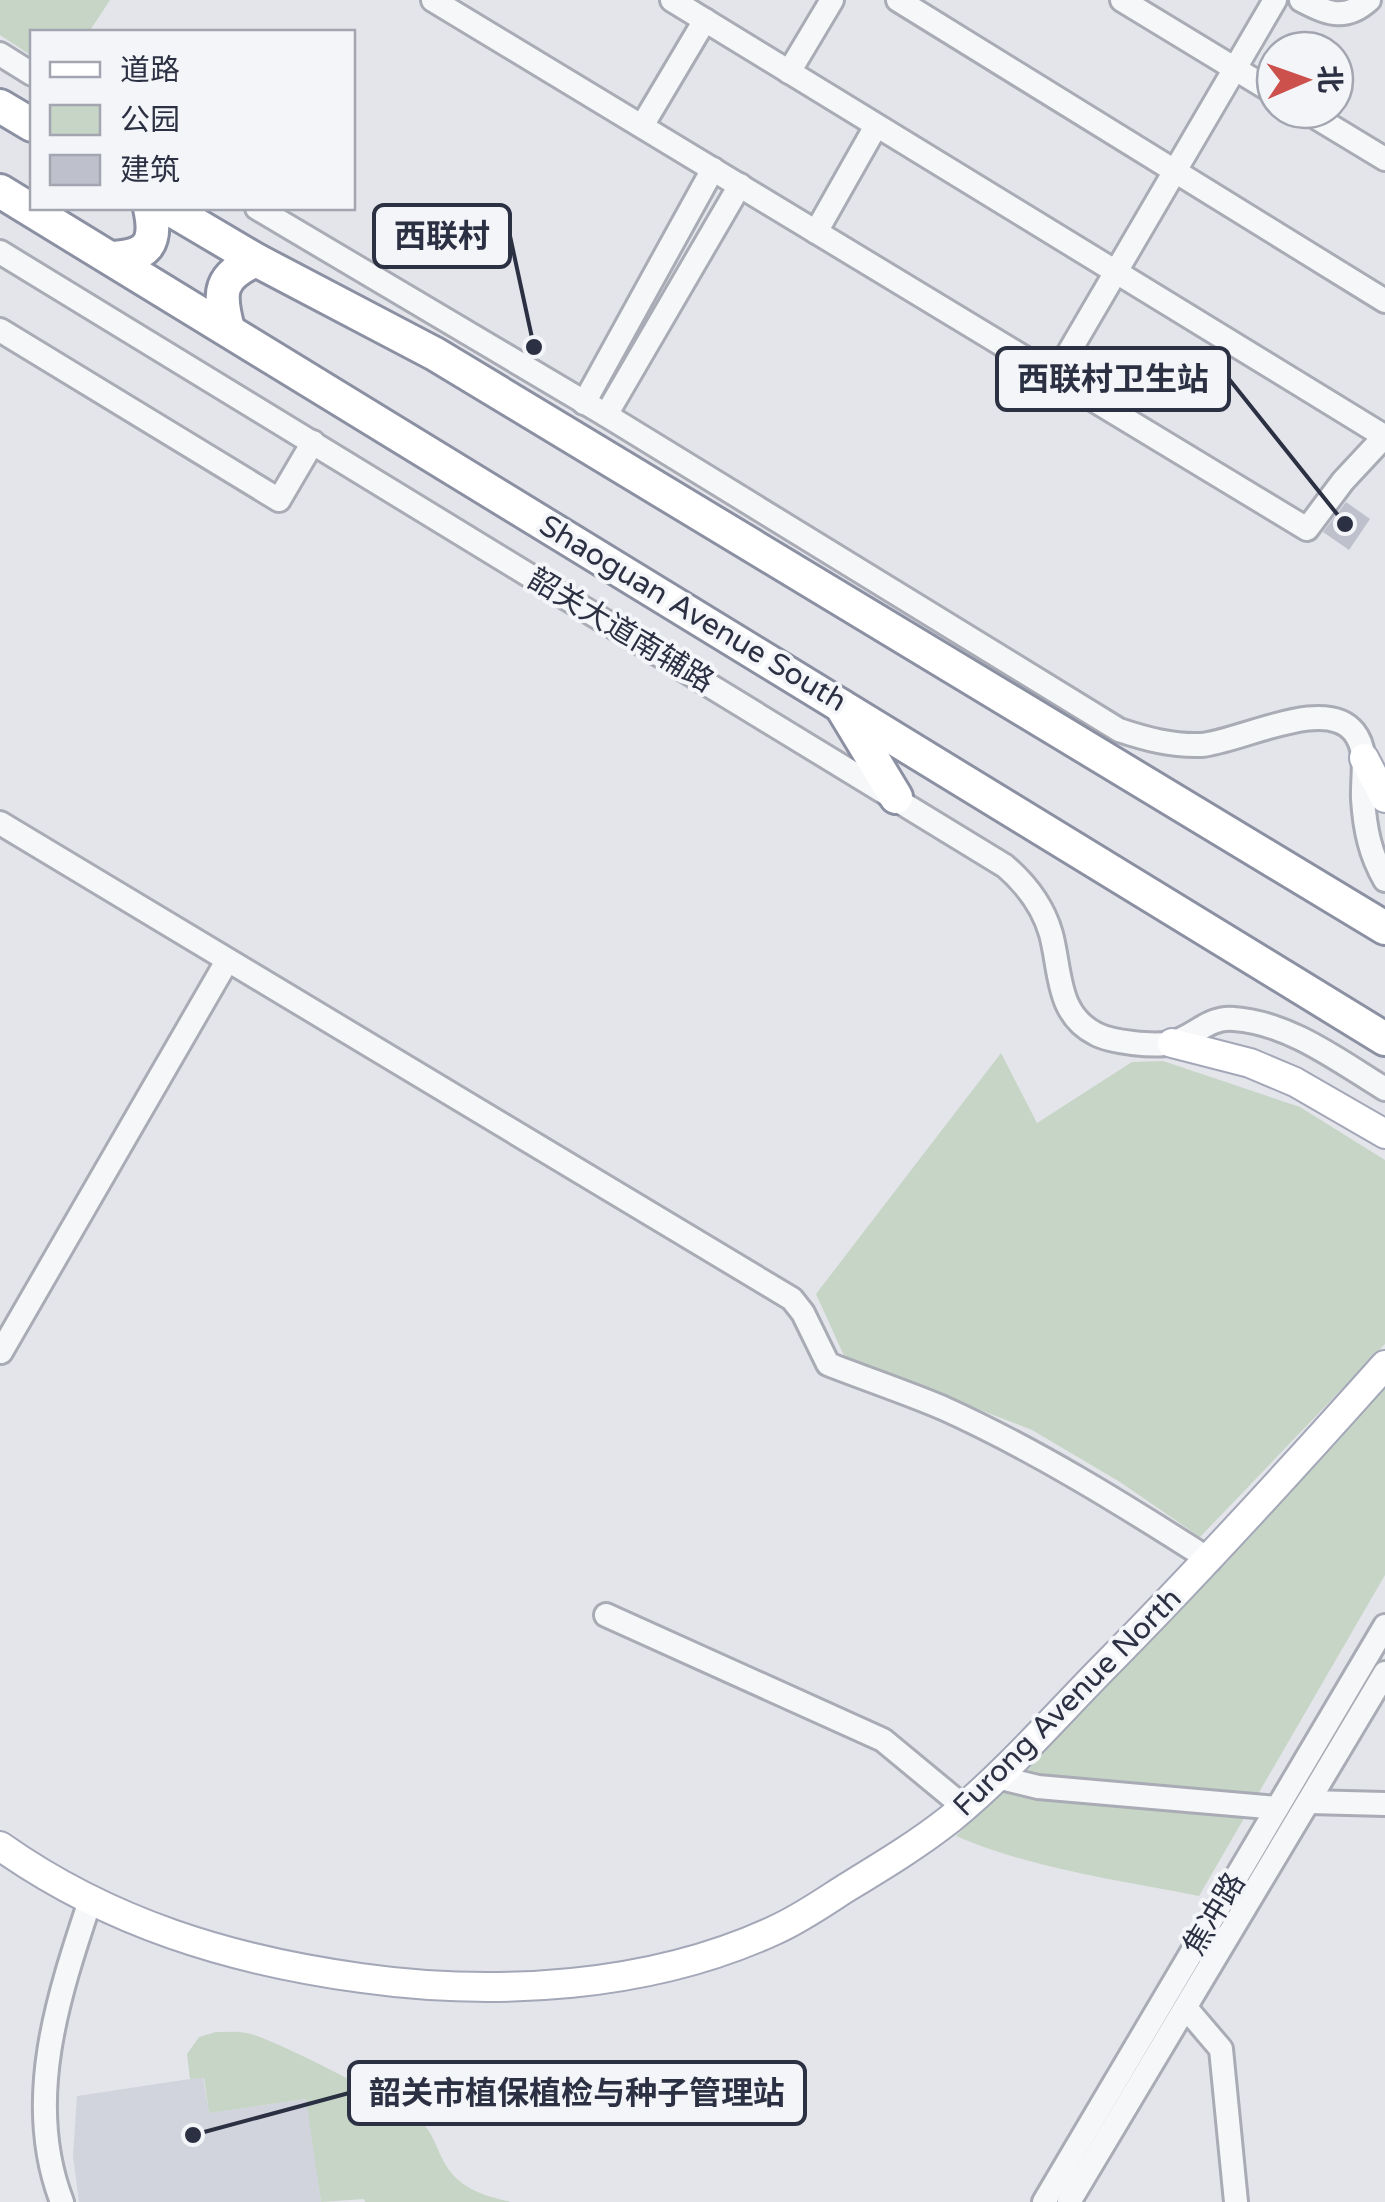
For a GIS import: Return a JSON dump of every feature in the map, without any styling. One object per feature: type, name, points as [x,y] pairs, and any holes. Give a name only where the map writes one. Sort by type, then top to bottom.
[{"type":"highway","points":[[0,106],[30,124]]},
{"type":"highway","name":"Shaoguan Avenue South","points":[[0,191],[30,209]]},
{"type":"highway","name":"Shaoguan Avenue South","points":[[31,210],[1385,1040]]},
{"type":"highway","points":[[111,258],[136,256],[150,244],[154,224],[150,210]]},
{"type":"highway","points":[[171,210],[256,260],[435,354],[1385,928]]},
{"type":"highway","points":[[228,329],[222,306],[224,281],[235,270],[256,260]]},
{"type":"highway","points":[[838,702],[896,797]]},
{"type":"highway","points":[[1306,992],[1385,1056]]},
{"type":"main road","points":[[1364,758],[1385,798]]},
{"type":"main road","points":[[1172,1043],[1250,1062],[1295,1082],[1385,1134]]},
{"type":"main road","name":"Furong Avenue North","points":[[0,1846],[90,1902],[202,1946],[308,1970],[396,1983],[468,1988],[569,1984],[687,1960],[776,1930],[908,1850],[997,1777],[1210,1560],[1385,1365]]},
{"type":"street","points":[[433,0],[1306,529],[1384,436],[672,0]]},
{"type":"street","points":[[789,72],[832,0]]},
{"type":"street","points":[[898,0],[1385,300]]},
{"type":"street","points":[[1122,0],[1255,80]]},
{"type":"street","points":[[1055,376],[1275,0]]},
{"type":"street","points":[[1301,0],[1337,15],[1353,12],[1369,0]]},
{"type":"street","points":[[642,126],[704,20]]},
{"type":"street","points":[[0,54],[30,73]]},
{"type":"street","points":[[816,232],[876,126]]},
{"type":"street","points":[[1337,130],[1385,159]]},
{"type":"street","points":[[584,403],[713,169]]},
{"type":"street","points":[[606,415],[740,185]]},
{"type":"street","points":[[259,210],[606,415],[1119,730],[1154,742],[1199,745],[1304,718],[1332,718],[1353,730],[1364,758],[1367,837],[1385,880]]},
{"type":"street","name":"韶关大道南辅路","points":[[0,252],[1005,866],[1025,883],[1040,907],[1068,1011],[1097,1036],[1128,1042],[1172,1043]]},
{"type":"street","points":[[0,330],[278,500],[313,442]]},
{"type":"street","points":[[0,823],[792,1300],[803,1313],[828,1364],[942,1408],[1034,1454],[1103,1492],[1210,1560]]},
{"type":"street","points":[[1,1352],[228,961]]},
{"type":"street","points":[[1172,1043],[1202,1025],[1231,1018],[1298,1037],[1385,1089]]},
{"type":"street","points":[[606,1615],[883,1740],[964,1806]]},
{"type":"street","name":"焦冲路","points":[[1044,2202],[1385,1626]]},
{"type":"street","name":"焦冲路","points":[[1070,2202],[1385,1673]]},
{"type":"street","points":[[997,1777],[1038,1787],[1277,1808]]},
{"type":"street","points":[[1309,1802],[1385,1804]]},
{"type":"street","points":[[62,2202],[48,2137],[47,2062],[53,2018],[90,1902]]},
{"type":"street","points":[[1186,2008],[1221,2049],[1236,2202]]},
{"type":"shaded area","points":[[203,2077],[209,2113],[307,2099],[321,2202],[79,2202],[73,2156],[77,2096]]},
{"type":"green space","points":[[0,0],[110,0],[90,30],[30,30],[30,55],[0,35]]},
{"type":"green space","points":[[1001,1053],[1037,1123],[1132,1062],[1163,1061],[1300,1107],[1385,1160],[1385,1344],[1200,1537],[1120,1482],[1032,1430],[845,1358],[816,1294]]},
{"type":"green space","points":[[1385,1384],[1385,1575],[1199,1896],[1045,1865],[956,1836],[1218,1567]]},
{"type":"green space","points":[[216,2032],[243,2032],[262,2038],[393,2104],[425,2126],[449,2170],[463,2184],[512,2202],[321,2202],[306,2099],[209,2113],[204,2078],[190,2079],[187,2054],[199,2037]]},
{"type":"building","points":[[1346,502],[1370,519],[1349,550],[1323,532]]},
{"type":"place","name":"西联村","points":[[534,347]]},
{"type":"place","name":"西联村卫生站","points":[[1345,524]]},
{"type":"place","name":"韶关市植保植检与种子管理站","points":[[193,2135]]}]
